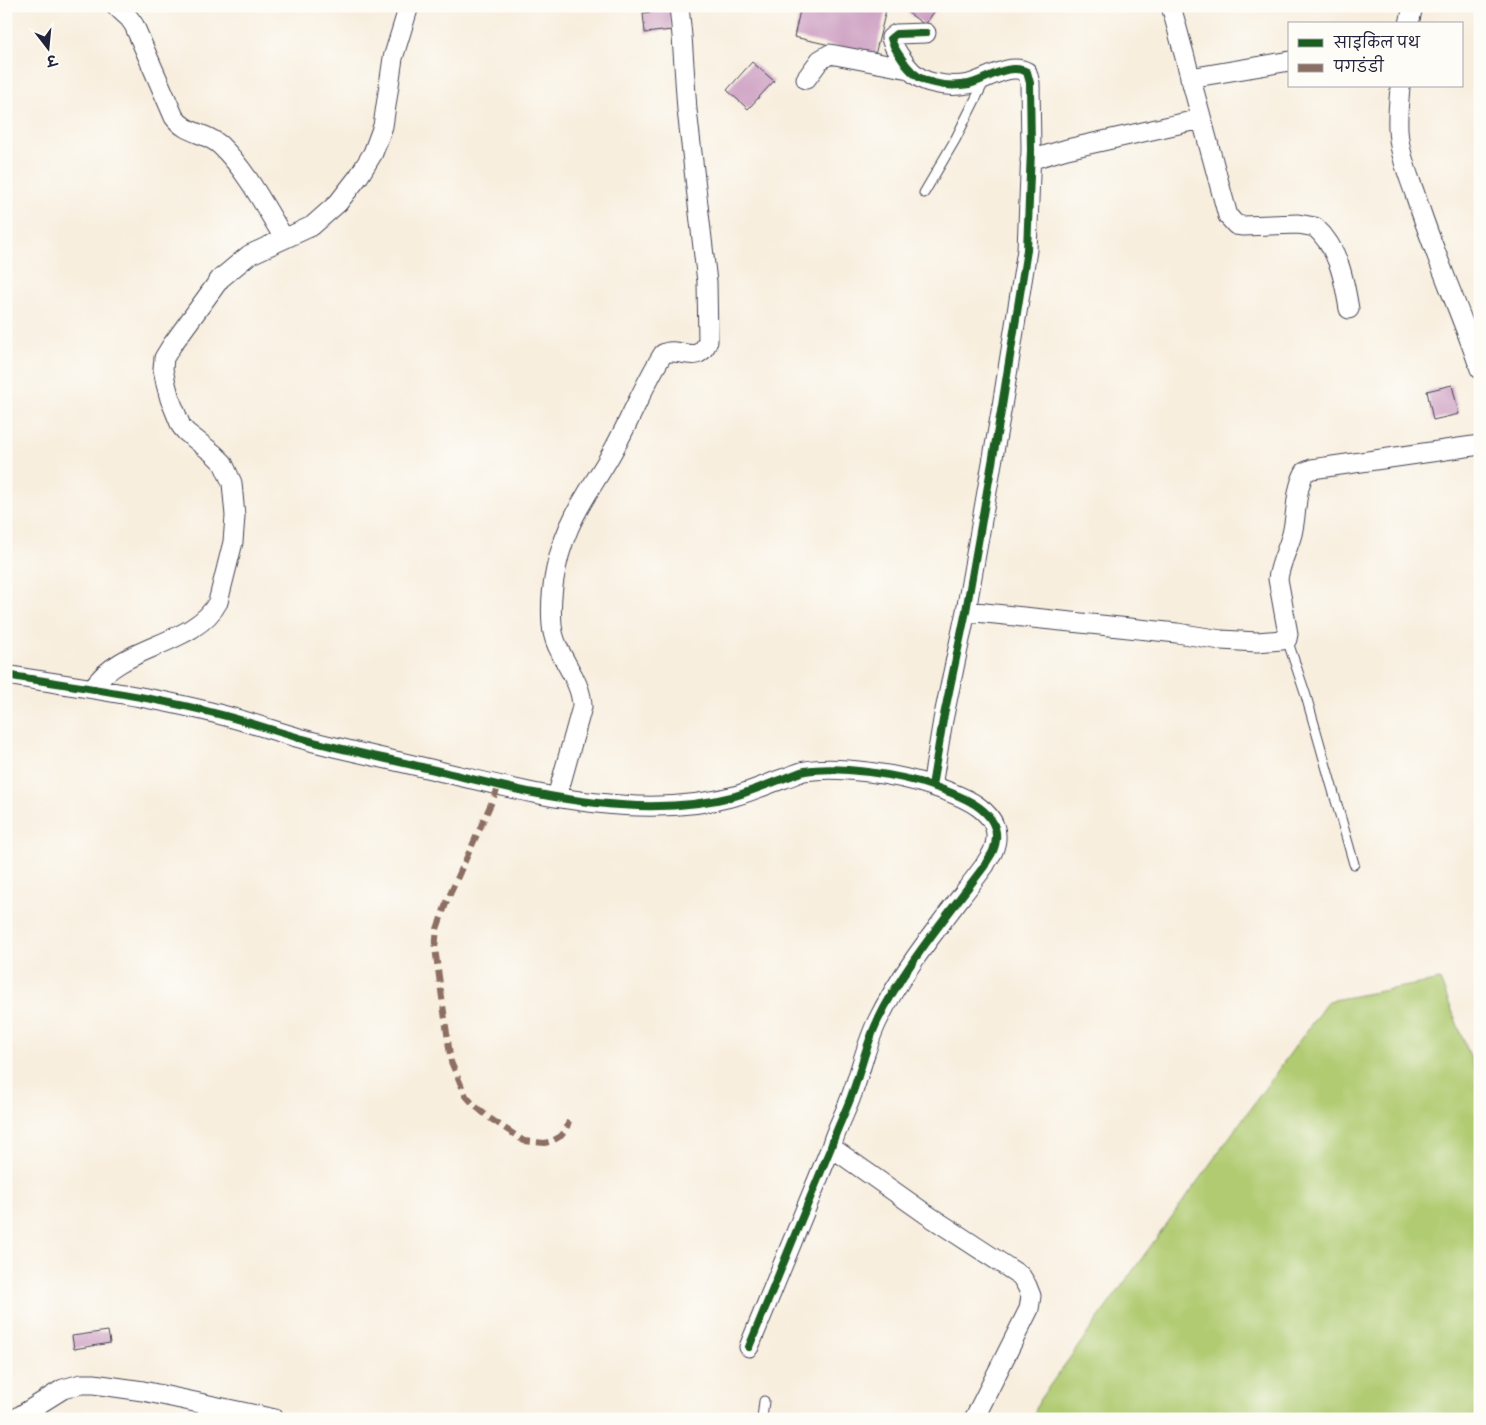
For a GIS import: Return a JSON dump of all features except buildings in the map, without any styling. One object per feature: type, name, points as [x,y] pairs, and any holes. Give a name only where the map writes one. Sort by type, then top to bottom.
[{"type":"street","points":[[116,6],[129,18],[134,26],[165,100],[179,124],[185,129],[206,136],[220,146],[240,169],[284,238]]},
{"type":"street","points":[[94,688],[99,679],[113,667],[202,622],[213,611],[218,602],[233,542],[235,516],[232,482],[223,463],[181,426],[170,399],[163,364],[167,352],[220,279],[249,255],[312,226],[338,203],[359,176],[373,153],[383,126],[393,58],[409,6]]},
{"type":"street","points":[[557,797],[582,707],[580,695],[556,642],[552,628],[551,610],[555,573],[568,531],[581,503],[614,449],[663,354],[671,352],[694,355],[701,352],[708,341],[707,282],[687,110],[679,6]]},
{"type":"street","points":[[1171,6],[1225,206],[1231,221],[1243,226],[1298,224],[1315,227],[1329,243],[1340,263],[1349,309]]},
{"type":"street","points":[[1409,22],[1413,6]]},
{"type":"street","points":[[926,33],[896,34],[891,38],[896,50],[909,69],[920,78],[943,85],[969,84],[1016,69],[1027,72],[1030,83],[1027,250],[966,611],[943,720],[932,786]]},
{"type":"street","points":[[806,79],[820,60],[830,54],[909,69]]},
{"type":"street","points":[[1190,78],[1288,61]]},
{"type":"street","points":[[1400,88],[1397,116],[1399,140],[1406,169],[1423,221],[1467,331],[1480,369]]},
{"type":"street","points":[[1030,160],[1201,119]]},
{"type":"street","points":[[966,611],[1177,633],[1221,640],[1257,642],[1287,639],[1287,625],[1278,579],[1292,536],[1300,487],[1305,472],[1312,469],[1480,445]]},
{"type":"street","points":[[6,675],[94,688],[221,715],[314,742],[499,786],[557,797],[636,807],[675,805],[734,796],[804,771],[833,770],[896,777],[932,786],[975,804],[986,812],[994,825],[994,849],[985,865],[908,968],[876,1024],[852,1095],[749,1347]]},
{"type":"street","points":[[831,1147],[926,1214],[1008,1266],[1021,1276],[1027,1286],[1031,1296],[1029,1309],[974,1419]]},
{"type":"street","points":[[15,1419],[63,1389],[82,1384],[143,1391],[274,1419]]},
{"type":"lane","points":[[924,193],[955,140],[986,78]]},
{"type":"lane","points":[[1287,639],[1306,696],[1354,864]]},
{"type":"lane","points":[[762,1419],[764,1401]]},
{"type":"green space","points":[[1440,980],[1480,1082],[1480,1419],[1032,1419],[1040,1399],[1328,1001]]},
{"type":"marked path","points":[[499,786],[447,901],[437,929],[435,948],[451,1062],[466,1096],[474,1105],[488,1117],[524,1141],[545,1143],[552,1141],[561,1136],[566,1130],[569,1121]]},
{"type":"cycle path","points":[[926,33],[896,34],[891,38],[895,49],[906,65],[926,81],[942,85],[960,85],[976,82],[1005,70],[1020,69],[1027,72],[1030,83],[1031,150],[1027,250],[966,611],[943,720],[932,786]]},
{"type":"cycle path","points":[[6,675],[168,702],[234,718],[302,739],[525,791],[579,801],[649,806],[701,803],[735,796],[803,772],[835,769],[869,772],[919,782],[956,794],[979,807],[994,826],[996,837],[993,851],[985,865],[913,961],[877,1022],[850,1101],[749,1347]]}]
